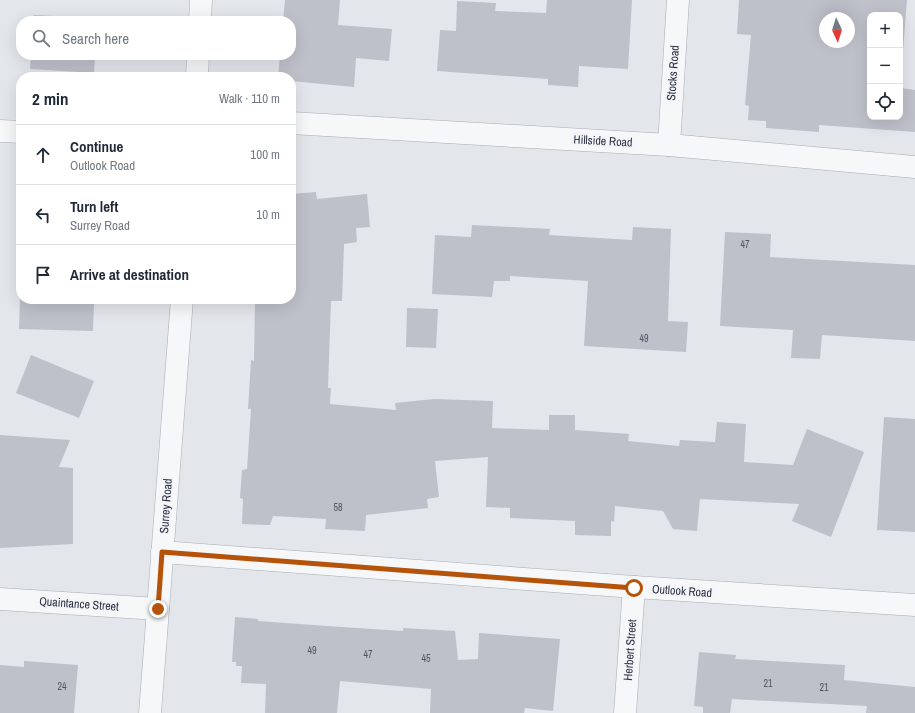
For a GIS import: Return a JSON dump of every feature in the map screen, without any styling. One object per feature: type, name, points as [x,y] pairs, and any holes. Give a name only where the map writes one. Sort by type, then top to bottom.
[{"type":"street","points":[[200,16],[201,0]]},
{"type":"street","name":"Stocks Road","points":[[669,145],[678,0]]},
{"type":"street","points":[[197,72],[198,60]]},
{"type":"street","name":"Hillside Road","points":[[296,123],[669,145],[915,166]]},
{"type":"street","points":[[0,131],[16,132]]},
{"type":"street","name":"Surrey Road","points":[[150,713],[182,304]]},
{"type":"street","name":"Outlook Road","points":[[162,552],[634,588],[915,605]]},
{"type":"street","name":"Herbert Street","points":[[625,713],[634,588]]},
{"type":"street","name":"Quaintance Street","points":[[0,598],[158,609]]},
{"type":"building","points":[[285,0],[340,0],[338,25],[392,29],[389,61],[356,58],[354,87],[296,81],[296,72],[278,72],[280,60],[296,60],[296,16],[283,16]]},
{"type":"building","points":[[547,0],[632,0],[628,69],[579,66],[578,87],[548,85],[548,79],[437,71],[440,30],[456,31],[457,1],[496,3],[495,11],[546,13]]},
{"type":"building","points":[[739,0],[907,0],[903,50],[903,12],[867,12],[867,120],[903,120],[903,88],[915,90],[915,132],[819,125],[819,132],[766,128],[766,121],[748,120],[749,106],[745,105],[751,35],[737,34]]},
{"type":"building","points":[[34,15],[55,16],[34,16]]},
{"type":"building","points":[[31,60],[95,60],[94,72],[30,69]]},
{"type":"building","points":[[316,192],[317,199],[367,194],[370,227],[356,228],[357,242],[344,244],[342,301],[331,301],[328,388],[331,388],[330,404],[396,410],[395,403],[434,399],[493,401],[492,428],[549,430],[549,415],[575,415],[575,430],[629,434],[628,441],[679,446],[680,440],[715,442],[717,422],[746,424],[744,462],[793,465],[807,429],[864,452],[831,537],[792,521],[799,504],[700,499],[697,531],[673,529],[663,511],[615,506],[614,522],[611,521],[611,536],[575,535],[575,521],[510,518],[510,508],[486,507],[488,457],[435,461],[439,497],[427,499],[428,508],[366,515],[365,531],[325,529],[326,519],[273,516],[270,525],[242,524],[243,499],[240,498],[242,470],[247,469],[251,409],[248,409],[251,360],[254,361],[255,304],[296,304],[296,194]]},
{"type":"building","points":[[472,225],[550,229],[549,235],[632,240],[633,227],[671,229],[668,321],[688,322],[686,352],[584,346],[588,281],[510,276],[510,281],[494,281],[492,297],[432,294],[435,235],[471,237]]},
{"type":"building","points":[[725,232],[771,234],[770,257],[915,265],[915,341],[822,335],[820,359],[791,358],[793,330],[720,326]]},
{"type":"building","points":[[20,304],[94,304],[93,331],[19,329]]},
{"type":"building","points":[[407,308],[438,309],[436,348],[406,347]]},
{"type":"building","points":[[31,355],[94,381],[79,418],[16,393]]},
{"type":"building","points":[[884,417],[915,419],[915,532],[877,530]]},
{"type":"building","points":[[0,435],[70,440],[59,467],[73,468],[73,544],[0,548]]},
{"type":"building","points":[[235,617],[258,619],[258,621],[403,631],[403,628],[455,631],[458,660],[478,659],[479,633],[560,639],[553,711],[525,708],[524,713],[430,713],[431,689],[340,681],[337,713],[265,713],[266,684],[241,683],[242,666],[236,666],[236,662],[232,662]]},
{"type":"building","points":[[699,652],[736,655],[735,659],[845,665],[844,680],[915,687],[915,713],[866,713],[867,706],[732,699],[730,713],[703,713],[703,707],[694,706]]},
{"type":"building","points":[[24,661],[78,665],[74,713],[0,713],[0,665],[24,667]]},
{"type":"route","points":[[158,609],[162,552],[634,588]]}]
